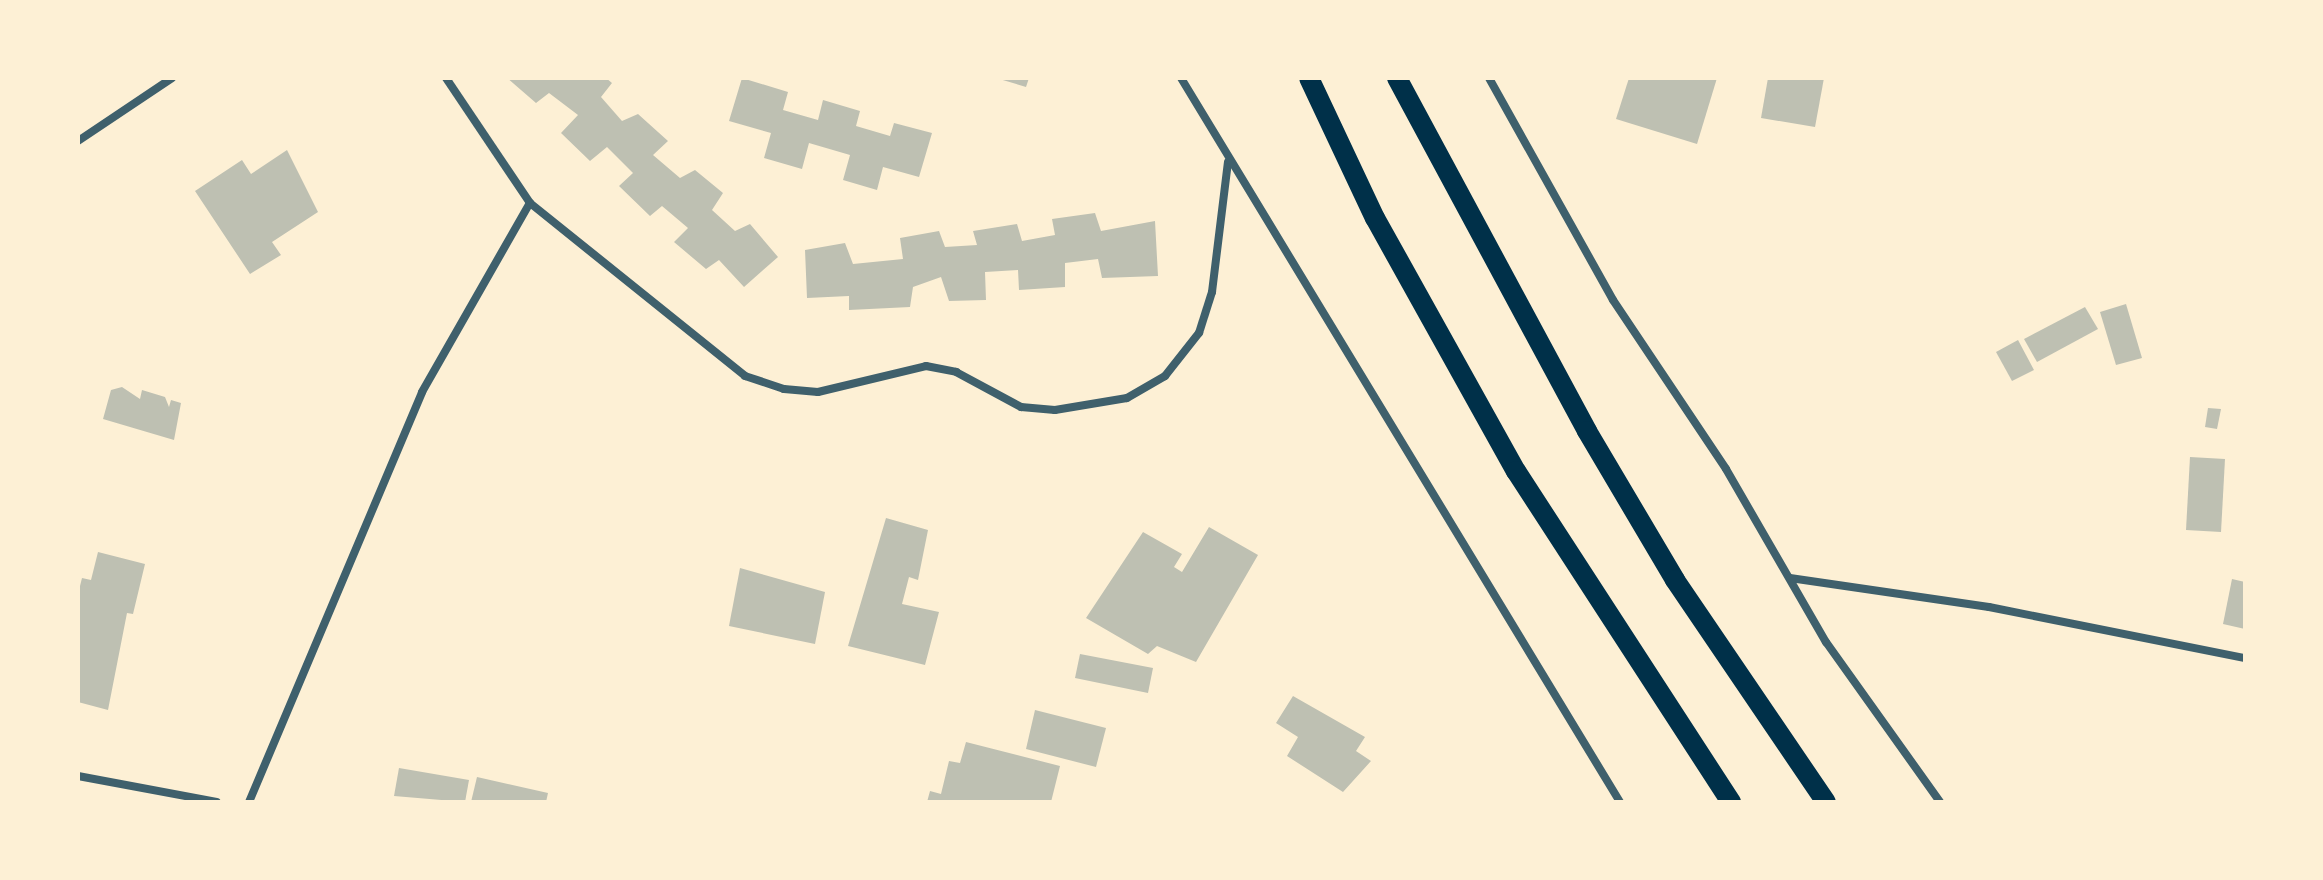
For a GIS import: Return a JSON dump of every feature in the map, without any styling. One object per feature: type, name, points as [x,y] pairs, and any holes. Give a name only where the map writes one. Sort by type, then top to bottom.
[{"type":"main road","points":[[1309,78],[1375,218],[1516,471],[1731,802]]},
{"type":"main road","points":[[1397,78],[1603,458],[1826,802]]},
{"type":"street","points":[[78,141],[172,78]]},
{"type":"street","points":[[446,78],[530,203],[745,376],[818,392],[926,366],[956,372],[1021,407],[1055,410],[1127,398],[1165,376],[1199,333],[1212,292],[1228,162]]},
{"type":"street","points":[[1181,78],[1228,162],[1620,802]]},
{"type":"street","points":[[1489,78],[1613,300],[1790,578],[1826,642],[1940,802]]},
{"type":"street","points":[[249,802],[422,392],[530,203]]},
{"type":"street","points":[[1790,578],[1989,607],[2245,658]]},
{"type":"street","points":[[78,776],[217,802]]},
{"type":"building","points":[[507,78],[606,78],[612,83],[601,97],[622,121],[638,114],[668,141],[653,155],[680,178],[695,170],[723,193],[712,210],[735,231],[750,224],[778,257],[744,287],[719,260],[706,269],[674,242],[688,228],[662,206],[650,216],[619,186],[633,173],[607,147],[590,161],[561,133],[578,115],[549,93],[536,103]]},
{"type":"building","points":[[742,78],[788,92],[783,110],[818,120],[823,100],[860,111],[856,126],[890,136],[894,123],[932,133],[919,177],[883,167],[877,190],[843,180],[850,155],[809,143],[802,169],[764,158],[771,133],[729,121]]},
{"type":"building","points":[[996,78],[1029,78],[1026,87]]},
{"type":"building","points":[[1629,78],[1717,78],[1697,144],[1616,119]]},
{"type":"building","points":[[1768,78],[1824,78],[1815,127],[1761,118]]},
{"type":"building","points":[[287,150],[318,212],[272,242],[281,255],[250,274],[195,191],[242,160],[251,174]]},
{"type":"building","points":[[1095,213],[1101,231],[1155,221],[1158,276],[1102,278],[1098,259],[1065,263],[1065,287],[1019,290],[1018,270],[985,272],[986,300],[949,301],[941,277],[913,287],[910,307],[849,310],[849,296],[807,298],[805,250],[845,243],[853,264],[903,259],[900,238],[939,231],[945,247],[977,245],[973,231],[1017,224],[1022,241],[1055,235],[1052,219]]},
{"type":"building","points":[[2126,304],[2142,358],[2116,365],[2100,312]]},
{"type":"building","points":[[2085,307],[2098,329],[2037,362],[2024,339]]},
{"type":"building","points":[[2018,340],[2034,370],[2012,381],[1996,352]]},
{"type":"building","points":[[122,387],[140,399],[142,390],[165,397],[169,407],[171,400],[181,403],[174,440],[103,419],[111,390]]},
{"type":"building","points":[[2208,408],[2221,409],[2217,429],[2205,427]]},
{"type":"building","points":[[2190,457],[2225,459],[2221,532],[2186,530]]},
{"type":"building","points":[[886,518],[928,530],[918,580],[909,577],[902,604],[939,612],[925,665],[848,646]]},
{"type":"building","points":[[1209,527],[1258,555],[1196,662],[1157,646],[1148,654],[1086,618],[1143,532],[1182,554],[1174,567],[1182,572]]},
{"type":"building","points":[[98,552],[145,564],[133,614],[127,613],[108,710],[78,702],[78,594],[82,578],[91,580]]},
{"type":"building","points":[[740,568],[825,592],[815,644],[729,626]]},
{"type":"building","points":[[2232,579],[2245,582],[2245,629],[2223,624]]},
{"type":"building","points":[[1080,654],[1153,668],[1148,693],[1075,678]]},
{"type":"building","points":[[1293,696],[1365,737],[1356,751],[1371,761],[1343,792],[1287,756],[1298,737],[1276,723]]},
{"type":"building","points":[[1035,710],[1106,728],[1096,767],[1026,749]]},
{"type":"building","points":[[966,742],[1060,766],[1051,802],[927,802],[930,791],[941,794],[949,761],[960,763]]},
{"type":"building","points":[[399,768],[469,780],[465,802],[394,796]]},
{"type":"building","points":[[477,777],[548,793],[546,802],[471,802]]}]
